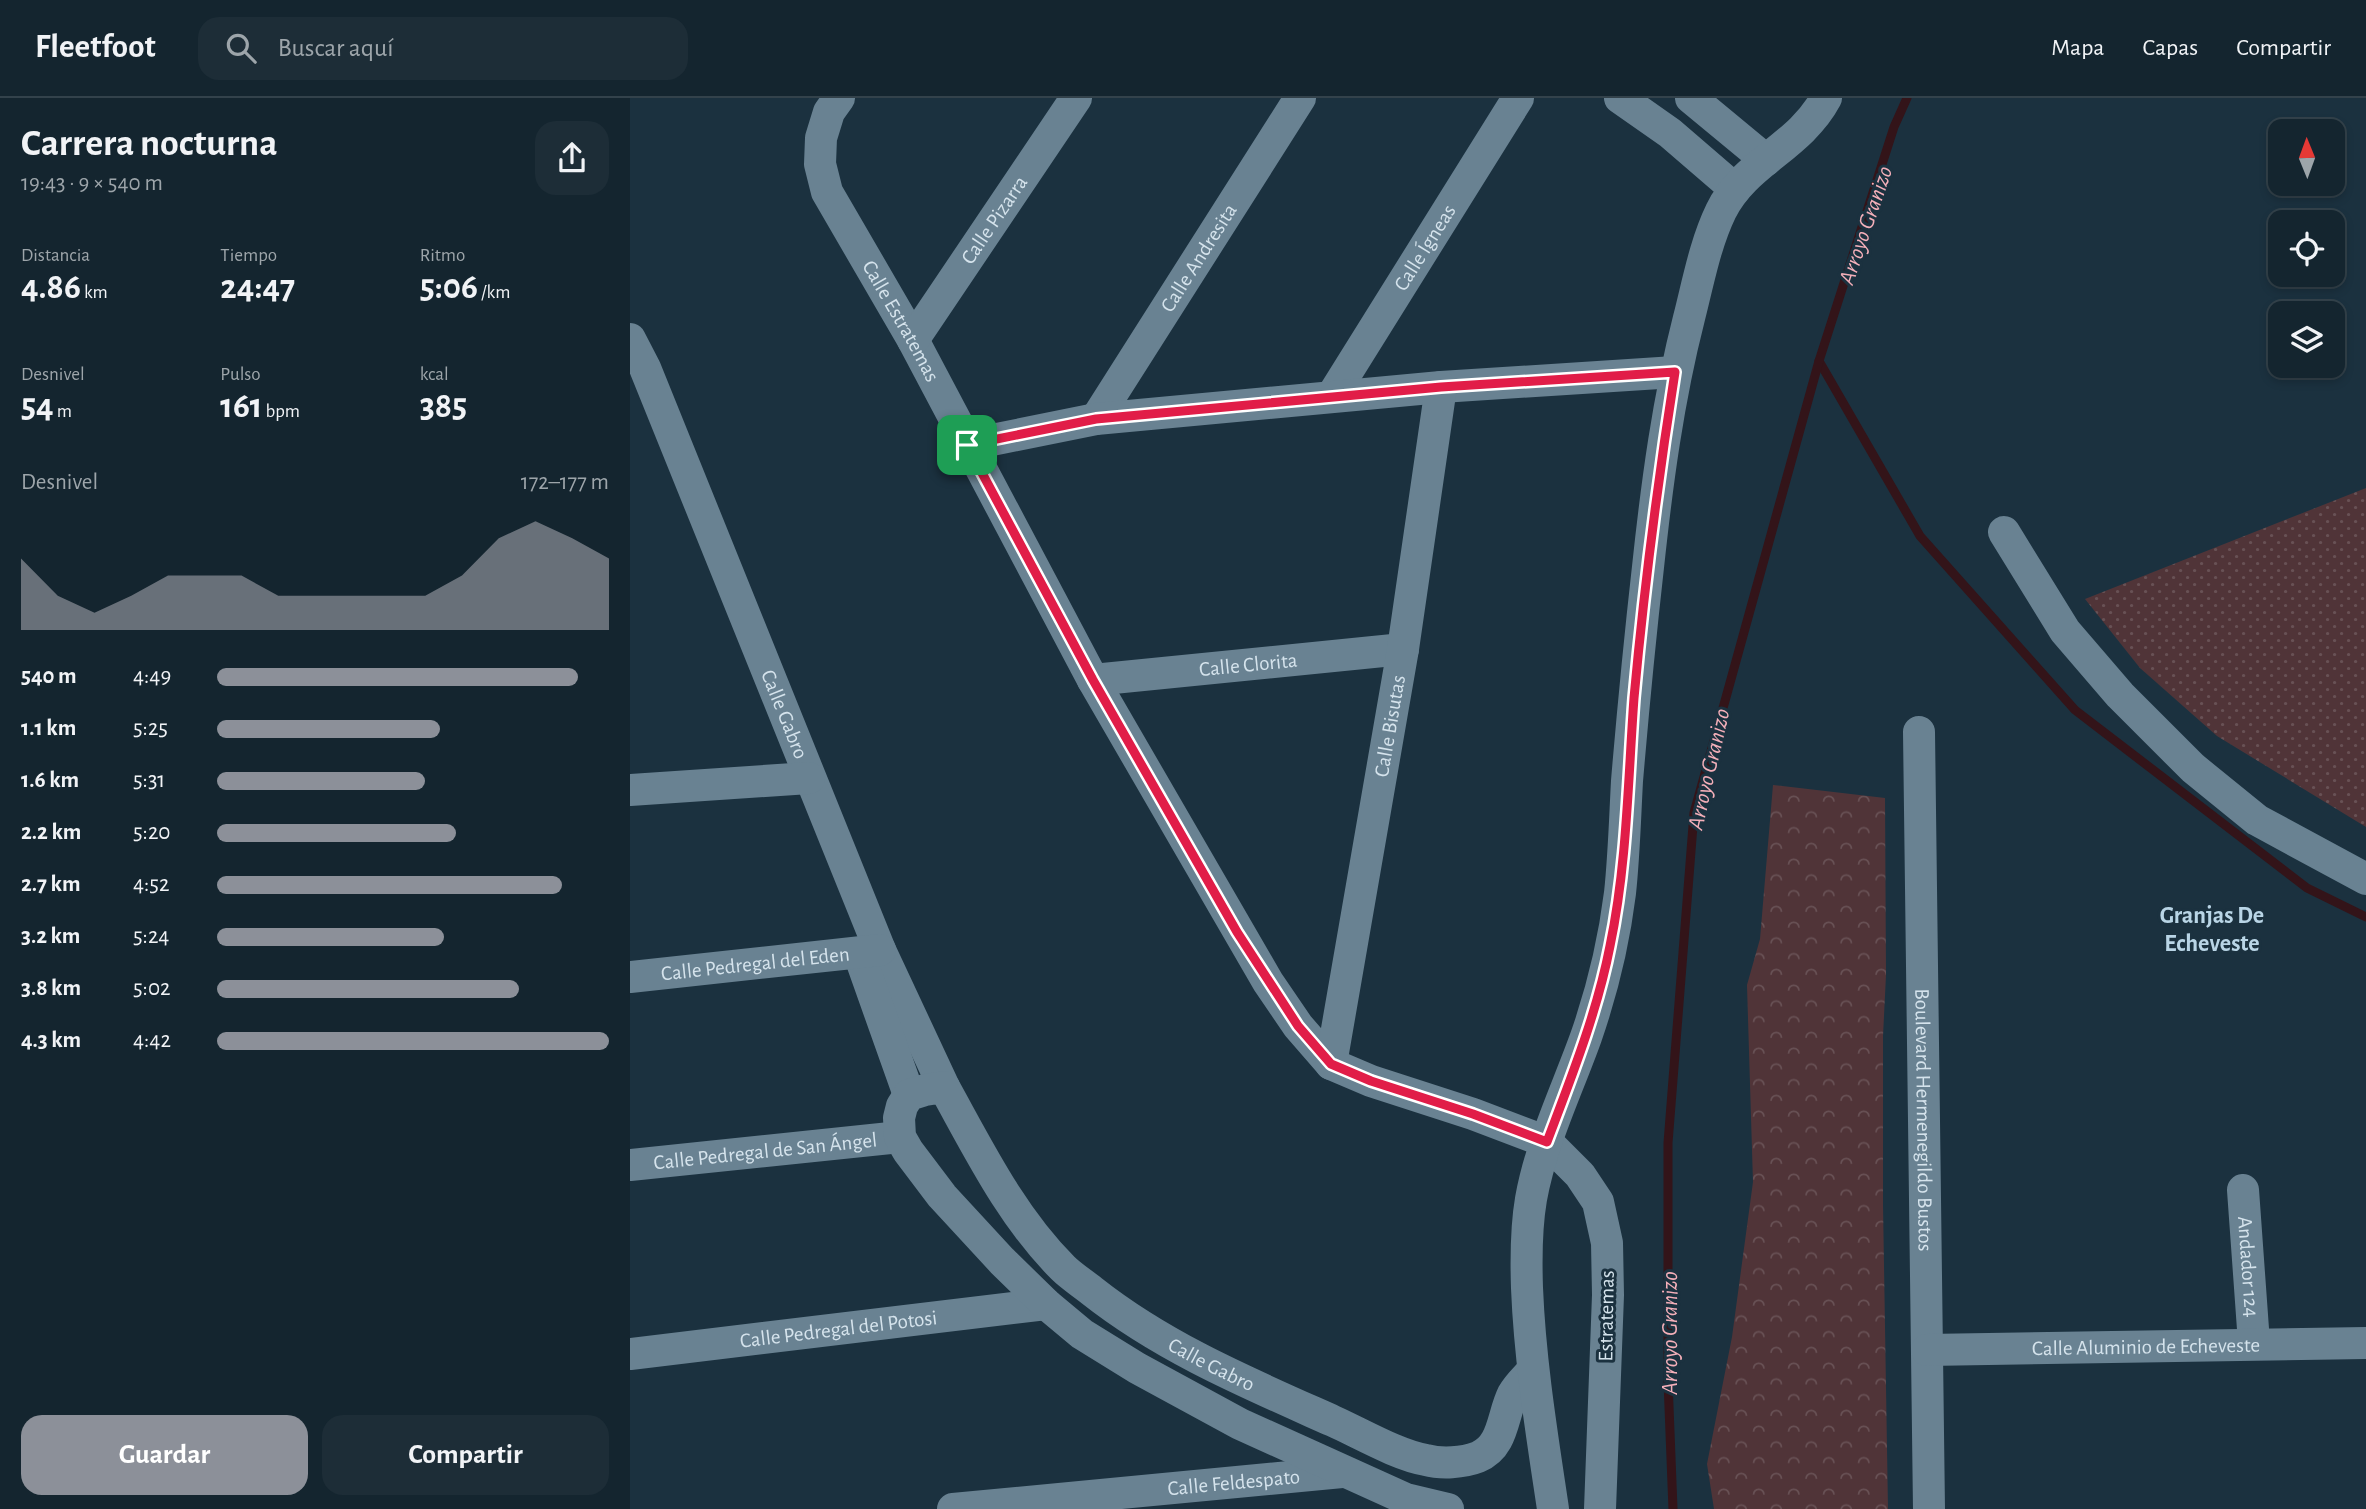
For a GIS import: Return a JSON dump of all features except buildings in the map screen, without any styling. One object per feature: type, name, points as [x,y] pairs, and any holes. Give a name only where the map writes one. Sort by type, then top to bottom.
[{"type":"street","name":"Calle Estratemas","points":[[839,98],[829,112],[821,138],[820,164],[827,192],[913,340],[1093,680],[1268,982],[1298,1026],[1331,1064],[1371,1081],[1473,1114],[1547,1142]]},
{"type":"street","name":"Calle Pizarra","points":[[913,340],[1076,98]]},
{"type":"street","name":"Calle Andresita","points":[[1096,419],[1300,98]]},
{"type":"street","name":"Calle Ígneas","points":[[1332,396],[1518,98]]},
{"type":"street","points":[[1620,98],[1670,133],[1735,188]]},
{"type":"street","points":[[1691,98],[1766,160]]},
{"type":"street","points":[[1553,1509],[1528,1319],[1526,1249],[1531,1198],[1547,1142],[1587,1033],[1610,948],[1620,893],[1638,658],[1658,479],[1675,372],[1722,209],[1735,188],[1807,126],[1826,98]]},
{"type":"street","name":"Calle Gabro","points":[[630,339],[651,381],[809,778],[869,952],[909,1095]]},
{"type":"street","points":[[967,445],[1096,419],[1441,387],[1675,372]]},
{"type":"street","name":"Calle Bisutas","points":[[1331,1064],[1403,649],[1441,387]]},
{"type":"street","points":[[2004,532],[2065,631],[2120,695],[2193,768],[2257,820],[2366,879]]},
{"type":"street","name":"Calle Clorita","points":[[1093,680],[1403,649]]},
{"type":"street","name":"Boulevard Hermenegildo Bustos","points":[[1919,732],[1929,1509]]},
{"type":"street","points":[[630,790],[809,778]]},
{"type":"street","name":"Calle Gabro","points":[[869,952],[1003,1193],[1027,1227],[1064,1269],[1116,1310],[1224,1372],[1392,1448],[1426,1460],[1457,1462],[1479,1456],[1493,1444],[1501,1432],[1507,1406],[1514,1391],[1533,1370]]},
{"type":"street","name":"Calle Pedregal del Eden","points":[[630,977],[869,952]]},
{"type":"street","points":[[900,1137],[899,1118],[909,1095],[944,1087]]},
{"type":"street","name":"Calle Gabro","points":[[900,1137],[908,1152],[942,1196],[1002,1261],[1046,1304],[1082,1334],[1137,1368],[1240,1424],[1406,1499],[1448,1509]]},
{"type":"street","name":"Calle Pedregal de San Ángel","points":[[630,1166],[900,1137]]},
{"type":"street","name":"Estratemas","points":[[1547,1142],[1580,1175],[1598,1202],[1607,1243],[1608,1295],[1600,1509]]},
{"type":"street","name":"Andador 124","points":[[2242,1190],[2254,1343]]},
{"type":"street","name":"Calle Pedregal del Potosi","points":[[630,1354],[1046,1304]]},
{"type":"street","name":"Calle Aluminio de Echeveste","points":[[1927,1350],[2366,1343]]},
{"type":"street","name":"Calle Feldespato","points":[[953,1509],[1345,1472]]},
{"type":"green space","points":[[2366,488],[2366,827],[2217,736],[2140,668],[2085,599]]},
{"type":"green space","points":[[1773,785],[1885,798],[1883,1205],[1888,1509],[1714,1509],[1707,1464],[1732,1337],[1753,1182],[1747,985],[1760,939]]},
{"type":"waterway","name":"Arroyo Granizo","points":[[1673,1509],[1668,1381],[1668,1143],[1694,813],[1819,361],[1894,127],[1907,98]]},
{"type":"waterway","points":[[1819,361],[1920,536],[2075,710],[2307,888],[2366,917]]},
{"type":"district","name":"Granjas De Echeveste","points":[[2212,929]]},
{"type":"route","points":[[1675,372],[1658,479],[1637,672],[1620,893],[1610,948],[1587,1033],[1547,1142],[1473,1114],[1371,1081],[1331,1064],[1298,1026],[1237,932],[1093,680],[967,445],[1096,419],[1441,387],[1675,372]]}]
